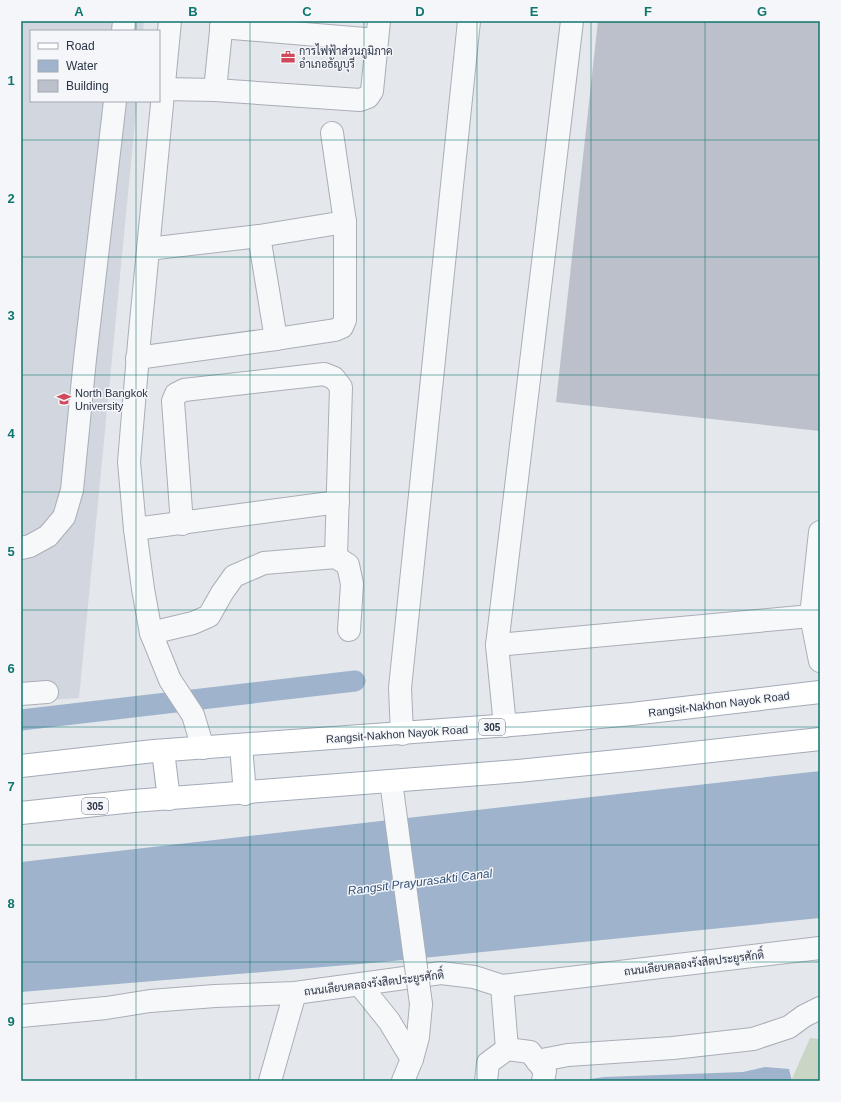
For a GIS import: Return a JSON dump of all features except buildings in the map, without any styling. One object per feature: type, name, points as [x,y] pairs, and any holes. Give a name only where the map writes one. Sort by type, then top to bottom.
[{"type":"main road","name":"Rangsit-Nakhon Nayok Road","points":[[21,766],[163,751],[505,726],[632,714],[820,692]]},
{"type":"main road","name":"305","points":[[21,813],[133,802],[518,771],[820,739]]},
{"type":"main road","points":[[241,746],[245,794]]},
{"type":"main road","points":[[163,751],[169,799]]},
{"type":"street","points":[[170,21],[137,358],[129,462],[135,529],[143,589],[151,633],[170,680],[193,715],[203,748]]},
{"type":"street","points":[[402,734],[400,688],[469,21]]},
{"type":"street","points":[[505,726],[497,646],[572,21]]},
{"type":"street","points":[[164,89],[215,90],[360,100],[368,97],[372,91],[378,31],[221,24],[215,90]]},
{"type":"street","points":[[21,548],[30,546],[48,536],[64,517],[72,490],[85,359],[115,102]]},
{"type":"street","points":[[137,358],[276,339],[335,330],[342,327],[345,320],[345,222],[332,133]]},
{"type":"street","points":[[148,249],[259,236],[345,222]]},
{"type":"street","points":[[259,236],[276,339]]},
{"type":"street","points":[[182,524],[173,401],[176,394],[184,390],[324,374],[334,378],[341,386],[336,557]]},
{"type":"street","points":[[135,529],[182,524],[338,502]]},
{"type":"street","points":[[820,532],[811,616],[820,661]]},
{"type":"street","points":[[151,633],[193,623],[209,616],[234,576],[264,563],[336,557],[348,564],[352,584],[349,630]]},
{"type":"street","points":[[497,646],[811,616]]},
{"type":"street","points":[[21,694],[47,692]]},
{"type":"street","points":[[391,781],[420,1004],[418,1037],[404,1081]]},
{"type":"street","name":"ถนนเลียบคลองรังสิตประยูรศักดิ์","points":[[21,1016],[106,1008],[150,1001],[215,996],[295,993],[441,973],[474,977],[502,986],[820,948]]},
{"type":"street","points":[[360,985],[388,1021],[412,1059]]},
{"type":"street","points":[[502,986],[507,1049]]},
{"type":"street","points":[[270,1081],[295,993]]},
{"type":"street","points":[[486,1081],[488,1063],[507,1049],[530,1052],[540,1071],[568,1055],[673,1048],[753,1039],[789,1027],[804,1016],[820,1008]]},
{"type":"shaded area","name":"North Bangkok University","points":[[21,21],[144,21],[143,30],[30,30],[30,102],[137,102],[79,698],[21,702]]},
{"type":"green space","points":[[810,1038],[820,1039],[820,1081],[791,1081]]},
{"type":"water","name":"Rangsit Prayurasakti Canal","points":[[820,771],[820,918],[383,962],[21,992],[21,862]]},
{"type":"water","points":[[765,1067],[789,1069],[792,1081],[589,1081],[590,1079],[604,1077],[743,1072]]},
{"type":"waterway","points":[[21,720],[355,681]]},
{"type":"place","name":"การไฟฟ้าส่วนภูมิภาค อำเภอธัญบุรี","points":[[288,57]]},
{"type":"place","name":"North Bangkok University","points":[[64,399]]}]
